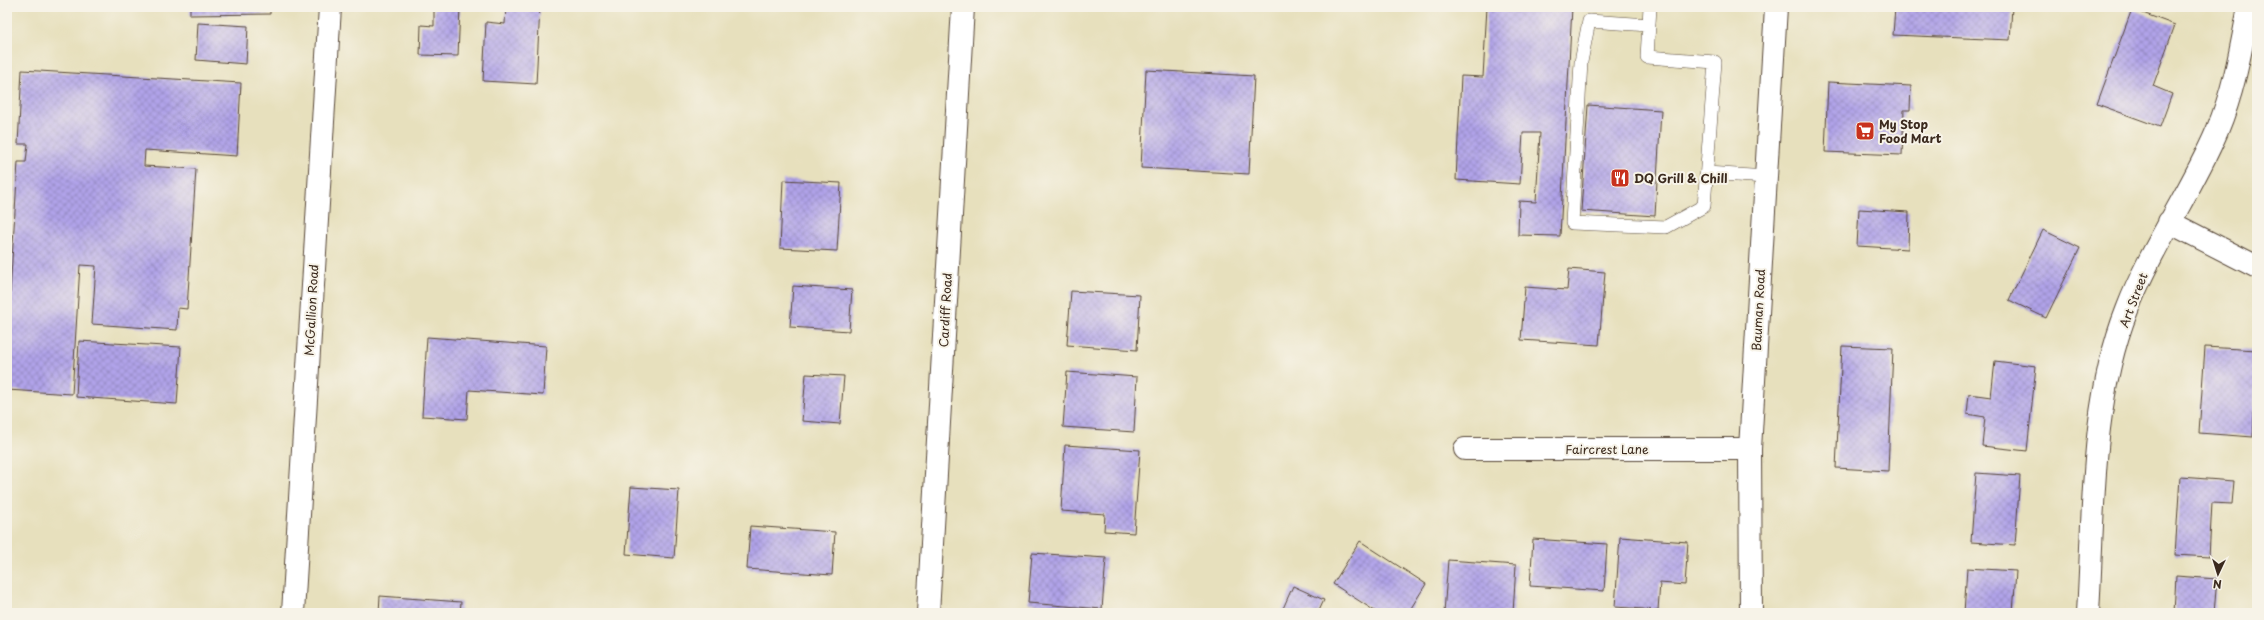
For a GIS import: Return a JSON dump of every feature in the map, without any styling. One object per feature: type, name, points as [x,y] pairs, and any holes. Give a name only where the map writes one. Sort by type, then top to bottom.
[{"type":"street","name":"McGallion Road","points":[[293,613],[330,7]]},
{"type":"street","name":"Cardiff Road","points":[[928,613],[963,7]]},
{"type":"street","name":"Bauman Road","points":[[1751,613],[1750,449],[1776,7]]},
{"type":"street","name":"Art Street","points":[[2088,613],[2100,412],[2126,311],[2147,263],[2195,176],[2218,130],[2238,67],[2248,7]]},
{"type":"street","points":[[2169,222],[2257,266]]},
{"type":"street","name":"Faircrest Lane","points":[[1465,449],[1750,449]]},
{"type":"lane","points":[[1649,26],[1589,21],[1581,62],[1572,224],[1666,227],[1704,206],[1715,62],[1646,57],[1649,26],[1650,7]]},
{"type":"lane","points":[[1707,173],[1766,177]]},
{"type":"building","points":[[190,7],[270,7],[270,14],[190,15]]},
{"type":"building","points":[[434,7],[460,7],[458,56],[420,55],[421,25],[434,26]]},
{"type":"building","points":[[506,7],[540,7],[536,84],[483,81],[486,22],[505,24]]},
{"type":"building","points":[[1487,7],[1572,7],[1560,236],[1518,235],[1519,201],[1536,202],[1540,133],[1523,133],[1520,184],[1456,180],[1461,76],[1483,77]]},
{"type":"building","points":[[1895,7],[2012,7],[2010,40],[1893,35]]},
{"type":"building","points":[[2132,9],[2175,25],[2153,86],[2172,94],[2160,127],[2097,104]]},
{"type":"building","points":[[7,18],[10,18],[8,50],[7,50]]},
{"type":"building","points":[[198,23],[248,26],[246,64],[196,60]]},
{"type":"building","points":[[22,70],[241,83],[237,156],[145,150],[144,166],[196,169],[187,309],[178,308],[177,330],[92,324],[96,266],[80,265],[72,394],[7,390],[7,343],[18,162],[26,162],[28,144],[18,144]]},
{"type":"building","points":[[1146,70],[1254,76],[1249,174],[1141,168]]},
{"type":"building","name":"My Stop Food Mart","points":[[1828,82],[1911,86],[1910,110],[1904,110],[1902,155],[1825,152]]},
{"type":"building","name":"DQ Grill & Chill","points":[[1588,105],[1661,110],[1655,216],[1581,211]]},
{"type":"building","points":[[783,180],[841,183],[837,251],[780,248]]},
{"type":"building","points":[[1859,209],[1909,212],[1908,249],[1857,246]]},
{"type":"building","points":[[2043,230],[2080,248],[2046,318],[2009,300]]},
{"type":"building","points":[[1569,269],[1605,272],[1599,345],[1521,340],[1525,287],[1567,290]]},
{"type":"building","points":[[793,286],[852,290],[849,331],[790,327]]},
{"type":"building","points":[[1071,291],[1140,295],[1137,350],[1067,345]]},
{"type":"building","points":[[427,337],[546,346],[543,395],[469,390],[467,419],[422,416]]},
{"type":"building","points":[[79,341],[181,347],[177,404],[76,397]]},
{"type":"building","points":[[1842,346],[1893,348],[1888,471],[1836,468]]},
{"type":"building","points":[[2205,347],[2257,350],[2253,437],[2199,433]]},
{"type":"building","points":[[1995,361],[2036,366],[2027,451],[1982,446],[1985,417],[1967,414],[1969,394],[1991,397]]},
{"type":"building","points":[[1067,372],[1137,377],[1134,432],[1063,427]]},
{"type":"building","points":[[806,374],[844,376],[840,424],[802,421]]},
{"type":"building","points":[[1065,445],[1140,450],[1134,533],[1104,531],[1105,514],[1061,511]]},
{"type":"building","points":[[1976,473],[2020,476],[2015,545],[1971,542]]},
{"type":"building","points":[[2180,477],[2234,481],[2232,504],[2212,503],[2209,557],[2175,555]]},
{"type":"building","points":[[631,487],[679,490],[674,558],[626,554]]},
{"type":"building","points":[[750,526],[835,532],[832,575],[747,569]]},
{"type":"building","points":[[1620,537],[1688,542],[1685,585],[1660,583],[1658,610],[1615,607]]},
{"type":"building","points":[[1533,539],[1607,544],[1604,591],[1530,586]]},
{"type":"building","points":[[1360,541],[1426,584],[1408,613],[1378,613],[1333,584]]},
{"type":"building","points":[[1032,553],[1106,558],[1102,609],[1028,603]]},
{"type":"building","points":[[1448,560],[1516,565],[1513,613],[1444,613]]},
{"type":"building","points":[[1967,568],[2016,571],[2013,613],[1964,613]]},
{"type":"building","points":[[2176,576],[2217,579],[2214,613],[2174,613]]},
{"type":"building","points":[[1293,586],[1324,600],[1318,613],[1281,613]]},
{"type":"building","points":[[380,596],[461,602],[460,613],[379,613]]},
{"type":"place","name":"My Stop Food Mart","points":[[1865,131]]},
{"type":"place","name":"DQ Grill & Chill","points":[[1620,178]]}]
